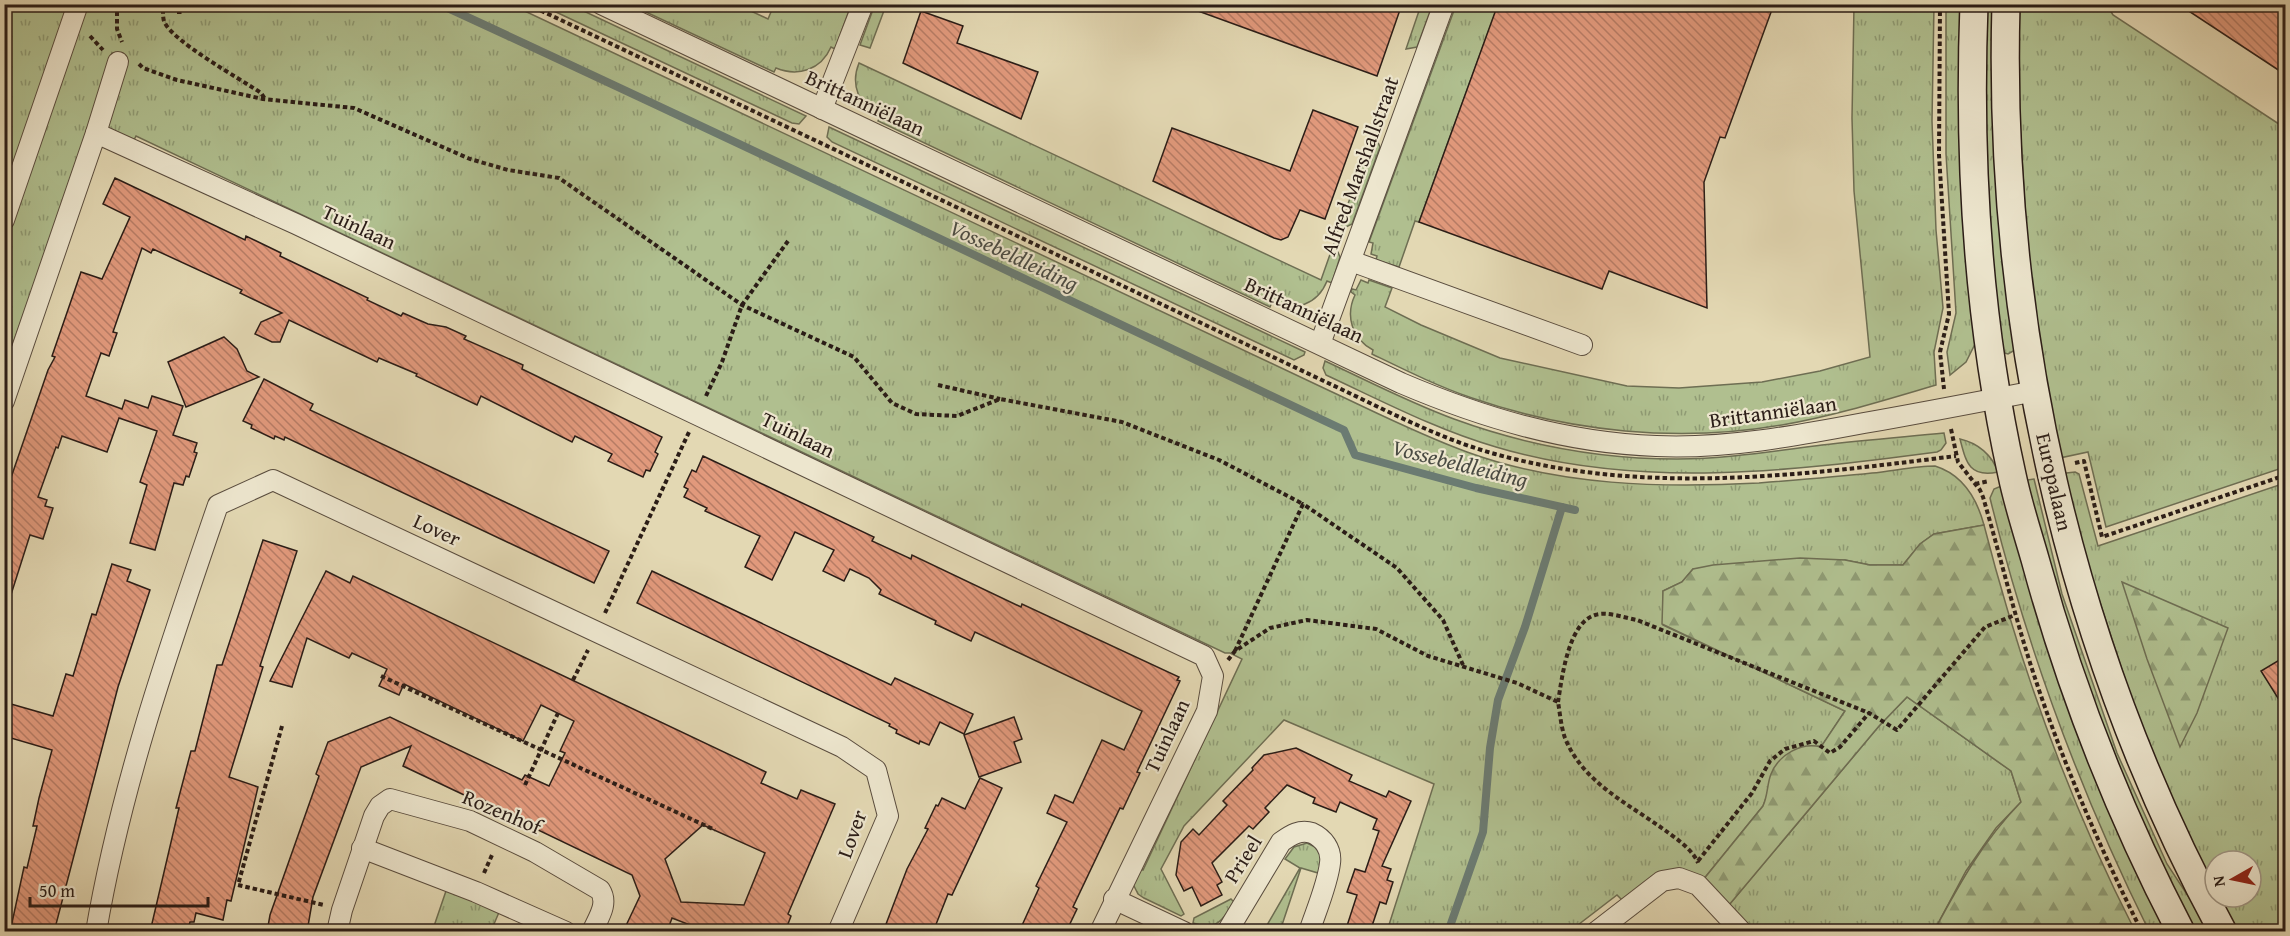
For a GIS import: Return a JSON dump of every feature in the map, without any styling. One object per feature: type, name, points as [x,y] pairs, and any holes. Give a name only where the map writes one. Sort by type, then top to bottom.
[{"type":"street","name":"Brittanniëlaan","points":[[601,4],[1401,383],[1471,411],[1551,433],[1613,443],[1679,446],[1750,442],[2034,392]]},
{"type":"street","points":[[822,109],[863,4]]},
{"type":"street","name":"Alfred Marshallstraat","points":[[1320,344],[1444,4]]},
{"type":"street","name":"Europalaan","points":[[1974,4],[1972,91],[1978,241],[1989,347],[2016,492],[2066,663],[2115,793],[2181,932]]},
{"type":"street","name":"Europalaan","points":[[2006,4],[2005,84],[2016,258],[2034,392],[2051,476],[2071,552],[2106,666],[2154,789],[2185,858],[2223,932]]},
{"type":"street","points":[[4,220],[75,11]]},
{"type":"street","points":[[4,401],[96,133],[124,60]]},
{"type":"street","name":"Tuinlaan","points":[[96,133],[307,229],[1204,656],[1213,676],[1207,711],[1114,898],[1100,932]]},
{"type":"street","points":[[1351,261],[1582,345]]},
{"type":"street","name":"Lover","points":[[96,932],[104,888],[142,732],[219,506],[273,480],[842,747],[876,770],[888,816],[838,932]]},
{"type":"street","name":"Rozenhof","points":[[336,932],[374,816],[380,806],[390,799],[470,820],[535,852],[600,890],[604,897],[603,907],[592,932]]},
{"type":"street","name":"Prieel","points":[[1227,932],[1281,842],[1293,833],[1306,831],[1320,837],[1328,848],[1331,861],[1310,932]]},
{"type":"street","points":[[362,848],[476,892],[566,932]]},
{"type":"street","points":[[1596,932],[1662,881],[1679,878],[1698,885],[1742,932]]},
{"type":"street","points":[[1114,898],[1184,932]]},
{"type":"path","points":[[117,4],[117,29],[124,60]]},
{"type":"path","points":[[169,4],[163,11],[164,20],[170,30],[184,42],[261,93],[265,99]]},
{"type":"path","points":[[177,12],[182,12],[182,4]]},
{"type":"path","points":[[1940,4],[1939,155],[1949,314],[1941,345],[1940,362],[1958,462],[1983,497],[2033,674],[2070,772],[2112,870],[2142,932]]},
{"type":"path","points":[[75,11],[124,60],[177,80],[265,99],[354,108],[470,159],[508,170],[560,178],[742,305],[854,357],[892,403],[916,414],[957,416],[1000,399]]},
{"type":"path","points":[[573,680],[722,362],[742,305],[788,241]]},
{"type":"path","points":[[938,385],[1122,422],[1219,460],[1302,504],[1397,568],[1443,620],[1463,666]]},
{"type":"path","points":[[2084,461],[2102,537],[2286,475]]},
{"type":"path","points":[[1235,651],[1302,504]]},
{"type":"path","points":[[1698,861],[1670,834],[1597,784],[1577,761],[1564,737],[1558,702],[1573,636],[1584,623],[1596,615],[1637,620],[1869,713],[1897,730],[1985,627],[2015,615]]},
{"type":"path","points":[[1213,676],[1235,651],[1270,628],[1307,620],[1376,629],[1428,656],[1517,683],[1558,702]]},
{"type":"path","points":[[381,676],[715,830]]},
{"type":"path","points":[[525,785],[558,713]]},
{"type":"path","points":[[1698,885],[1698,861],[1752,793],[1770,761],[1785,749],[1814,741],[1830,753],[1840,747],[1869,713]]},
{"type":"path","points":[[282,726],[238,885],[342,910]]},
{"type":"green space","points":[[875,4],[885,8],[870,48],[860,45]]},
{"type":"green space","points":[[5,5],[68,5],[5,197]]},
{"type":"green space","points":[[84,5],[512,5],[1381,415],[1467,452],[1538,472],[1574,478],[1648,484],[1759,483],[1935,466],[1954,475],[1968,489],[1984,525],[1934,534],[1920,544],[1903,565],[1870,565],[1845,560],[1693,569],[1682,582],[1663,591],[1663,625],[1845,711],[1821,747],[1818,746],[1768,793],[1763,806],[1703,880],[1623,901],[1617,895],[1570,931],[1387,931],[1434,784],[1284,720],[1184,826],[1161,869],[1184,914],[1181,916],[1138,894],[1133,884],[1136,868],[1143,870],[1242,659],[1225,653],[136,136],[133,142],[104,126],[117,60],[112,53],[87,137],[5,366],[5,238]],"holes":[[[514,40],[687,118],[803,176]]]},
{"type":"green space","points":[[541,5],[571,5],[806,116],[799,124],[792,123]]},
{"type":"green space","points":[[631,5],[738,5],[768,19],[774,5],[851,5],[835,49],[831,47],[821,61],[808,70],[792,72],[776,68],[774,72]]},
{"type":"green space","points":[[1421,5],[1432,6],[1417,47],[1406,49]]},
{"type":"green space","points":[[1456,5],[1498,5],[1419,222],[1415,221],[1399,267],[1376,260],[1377,256],[1371,254],[1373,243],[1369,242]]},
{"type":"green space","points":[[1854,5],[1934,5],[1932,121],[1936,230],[1943,308],[1934,352],[1936,385],[1879,402],[1782,425],[1704,433],[1625,431],[1547,419],[1509,410],[1459,393],[1421,378],[1372,354],[1373,350],[1355,333],[1351,311],[1355,295],[1351,292],[1352,289],[1356,290],[1361,280],[1368,283],[1369,280],[1392,288],[1385,307],[1421,325],[1500,358],[1627,386],[1679,388],[1762,382],[1820,371],[1870,357],[1854,191],[1852,118]]},
{"type":"green space","points":[[1946,5],[1967,5],[1976,342],[1966,362],[1950,375],[1947,352],[1956,313],[1946,154]]},
{"type":"green space","points":[[1981,5],[1999,5],[2015,350],[2008,354],[2001,352],[1998,348],[1980,45]]},
{"type":"green space","points":[[2013,5],[2107,5],[2113,15],[2285,128],[2285,467],[2106,527],[2088,452],[2055,459],[2032,327]]},
{"type":"green space","points":[[859,63],[1321,280],[1334,243],[1340,257],[1332,283],[1327,281],[1318,296],[1304,304],[1289,307],[1272,302],[1270,307],[878,121],[880,117],[867,107],[858,94],[856,71]]},
{"type":"green space","points":[[829,127],[1305,352],[1304,355],[1294,360],[832,142],[827,137]]},
{"type":"green space","points":[[1374,133],[1380,147],[1352,224],[1338,231]]},
{"type":"green space","points":[[1325,361],[1405,399],[1454,419],[1536,443],[1592,453],[1649,458],[1714,458],[1944,433],[1946,443],[1937,452],[1771,470],[1716,473],[1605,469],[1550,460],[1496,447],[1452,432],[1326,375],[1323,368]]},
{"type":"green space","points":[[1960,439],[1973,443],[1984,451],[1998,472],[1981,473],[1970,466],[1964,455]]},
{"type":"green space","points":[[2075,472],[2079,474],[2098,546],[2285,483],[2285,931],[2231,931],[2220,909],[2263,909],[2263,849],[2203,849],[2203,874],[2160,786],[2058,474]]},
{"type":"green space","points":[[2034,479],[2062,594],[2117,753],[2167,864],[2211,931],[2189,931],[2122,791],[2021,481]]},
{"type":"green space","points":[[2006,484],[2173,931],[2149,931],[2078,773],[2038,665],[1990,498],[1994,489]]},
{"type":"green space","points":[[1984,525],[2014,630],[2048,732],[2089,833],[2135,931],[1934,931],[1983,848],[2021,802],[2011,771],[1907,697],[1879,726],[1729,905],[1703,880],[1763,806],[1771,774],[1785,755],[1806,746],[1821,747],[1845,711],[1662,624],[1663,591],[1682,582],[1693,569],[1713,565],[1800,558],[1845,560],[1870,565],[1903,565],[1920,544],[1934,534]]},
{"type":"green space","points":[[2122,582],[2228,628],[2197,713],[2180,747],[2147,659]]},
{"type":"green space","points":[[1907,697],[2011,771],[2021,802],[1996,828],[1966,871],[1934,931],[1754,931],[1729,905],[1879,726]]},
{"type":"green space","points":[[1307,843],[1319,849],[1322,863],[1318,873],[1301,868],[1280,931],[1263,932],[1300,868],[1285,859],[1294,847]]},
{"type":"green space","points":[[447,888],[500,910],[491,931],[432,932]]},
{"type":"green space","points":[[1231,899],[1234,902],[1223,919],[1214,925],[1193,923],[1194,918]]},
{"type":"building","points":[[1187,4],[1402,4],[1377,76],[1187,7]]},
{"type":"building","points":[[1498,4],[1774,4],[1725,138],[1720,137],[1704,182],[1707,308],[1609,271],[1602,289],[1419,222]]},
{"type":"building","points":[[2178,4],[2286,4],[2286,75]]},
{"type":"building","points":[[921,11],[963,26],[957,43],[1038,72],[1021,119],[903,63]]},
{"type":"building","points":[[1313,110],[1358,127],[1325,219],[1300,210],[1288,237],[1281,240],[1274,238],[1153,181],[1172,128],[1290,171]]},
{"type":"building","points":[[115,178],[245,240],[246,236],[281,253],[280,256],[401,316],[403,313],[466,336],[464,339],[523,365],[522,369],[662,437],[655,452],[658,454],[650,471],[646,470],[643,477],[608,461],[612,454],[575,436],[572,442],[481,396],[477,405],[416,376],[417,374],[379,358],[377,362],[289,320],[280,342],[272,342],[255,334],[261,322],[282,313],[240,293],[242,290],[153,249],[151,253],[142,248],[113,332],[117,333],[109,356],[101,353],[86,396],[122,409],[125,400],[148,408],[152,396],[183,406],[173,435],[197,443],[194,452],[197,453],[189,477],[186,476],[183,485],[174,483],[155,550],[130,543],[147,485],[140,482],[157,431],[119,418],[107,452],[62,436],[38,497],[47,500],[45,506],[53,508],[43,539],[30,535],[9,601],[4,600],[4,498],[48,370],[55,357],[52,356],[81,272],[102,279],[130,217],[103,204]]},
{"type":"building","points":[[224,337],[237,349],[247,371],[259,377],[186,407],[168,362]]},
{"type":"building","points":[[264,379],[313,404],[310,410],[609,551],[594,583],[285,437],[284,440],[275,436],[274,439],[251,428],[252,425],[243,421]]},
{"type":"building","points":[[703,456],[874,537],[872,541],[911,559],[912,555],[1021,607],[1022,604],[1179,677],[1177,680],[1180,681],[1137,772],[1140,773],[1123,809],[1120,808],[1073,907],[1077,909],[1066,932],[1019,932],[1039,888],[1036,886],[1067,822],[1047,813],[1055,795],[1073,803],[1102,740],[1124,750],[1142,711],[975,632],[971,641],[935,624],[936,621],[879,594],[881,590],[869,578],[850,569],[844,581],[823,571],[834,550],[795,532],[772,580],[745,567],[760,536],[705,511],[707,508],[684,497],[688,489],[684,487],[692,470],[696,472]]},
{"type":"building","points":[[263,540],[297,551],[260,666],[263,667],[229,777],[258,787],[231,901],[227,900],[223,920],[196,913],[194,922],[190,922],[187,932],[150,932],[179,808],[176,808],[191,751],[195,751],[217,665],[222,665]]},
{"type":"building","points":[[112,564],[131,570],[127,581],[150,590],[118,687],[54,932],[10,932],[24,867],[27,868],[37,826],[33,826],[52,750],[4,736],[4,702],[53,716],[66,674],[73,676],[92,614],[96,615]]},
{"type":"building","points":[[326,571],[350,583],[353,576],[766,772],[761,783],[797,799],[801,790],[835,804],[788,914],[791,916],[785,932],[708,932],[672,918],[667,932],[623,932],[640,896],[632,875],[536,829],[538,826],[483,800],[481,803],[403,766],[411,746],[361,767],[313,897],[307,932],[267,932],[270,915],[319,776],[316,774],[328,742],[390,717],[522,780],[525,775],[549,786],[565,753],[560,751],[574,721],[541,705],[523,741],[404,684],[399,695],[379,686],[387,669],[352,653],[349,658],[307,638],[292,687],[270,681]],"holes":[[[703,825],[765,853],[744,905],[681,902],[665,859]]]},
{"type":"building","points":[[652,571],[891,685],[895,678],[973,714],[964,734],[940,722],[929,745],[920,741],[919,744],[896,733],[897,730],[889,726],[890,724],[637,603]]},
{"type":"building","points":[[2286,656],[2286,711],[2261,671]]},
{"type":"building","points":[[1014,717],[1022,739],[1014,742],[1021,762],[979,777],[964,735]]},
{"type":"building","points":[[1296,748],[1352,775],[1349,781],[1386,797],[1389,791],[1411,801],[1382,866],[1391,869],[1387,880],[1393,882],[1386,904],[1380,902],[1370,932],[1345,932],[1357,895],[1347,892],[1355,869],[1365,872],[1379,831],[1373,829],[1377,819],[1340,802],[1336,812],[1313,803],[1315,798],[1287,785],[1265,808],[1269,812],[1253,829],[1249,826],[1212,863],[1222,882],[1217,885],[1222,895],[1201,906],[1192,887],[1184,891],[1176,875],[1181,842],[1193,829],[1199,835],[1227,805],[1223,801],[1264,755]]},
{"type":"building","points":[[980,778],[1002,788],[952,895],[948,894],[933,932],[883,932],[907,869],[928,829],[925,828],[936,805],[938,806],[942,798],[965,809]]},
{"type":"waterway","name":"Vossebeldleiding","points":[[439,4],[779,162],[1344,430],[1355,455],[1476,488],[1575,510]]},
{"type":"waterway","points":[[1448,932],[1483,832],[1490,748],[1498,700],[1525,627],[1562,507]]}]
